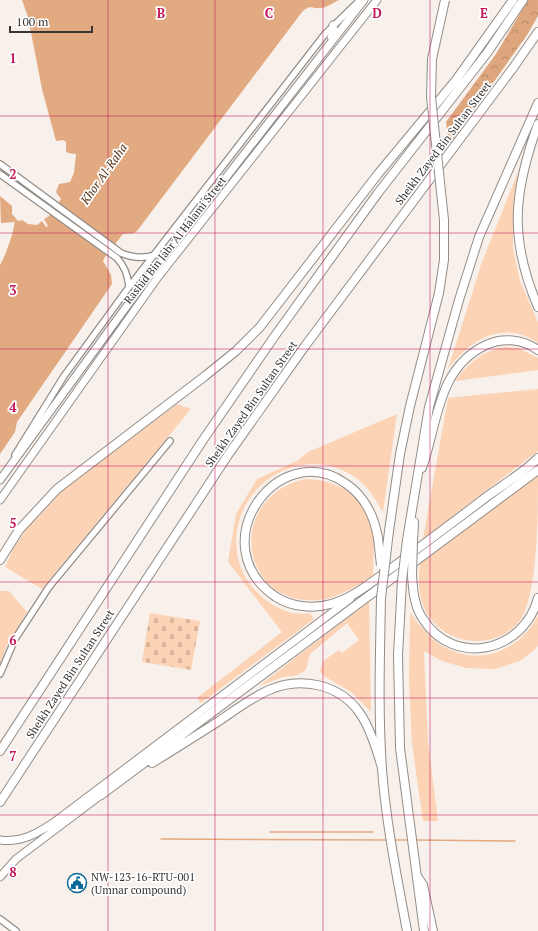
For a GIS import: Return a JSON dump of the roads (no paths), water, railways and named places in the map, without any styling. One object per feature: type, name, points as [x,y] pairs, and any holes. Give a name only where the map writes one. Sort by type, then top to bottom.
[{"type":"highway","points":[[381,598],[400,454],[410,406],[439,294],[444,260],[444,220],[431,97],[432,59],[445,0]]},
{"type":"highway","points":[[0,560],[19,530],[57,489],[205,376],[236,351],[260,327],[378,174],[460,74],[513,0]]},
{"type":"highway","name":"Sheikh Zayed Bin Sultan Street","points":[[0,751],[198,446],[274,337],[378,193],[487,53],[523,0]]},
{"type":"highway","name":"Sheikh Zayed Bin Sultan Street","points":[[0,802],[228,455],[305,346],[513,68],[538,32]]},
{"type":"highway","points":[[538,103],[479,237],[439,369],[434,407],[416,481],[412,506],[410,540],[412,575],[417,609],[423,620],[440,637],[459,646],[469,648],[495,646],[509,639],[529,621],[538,598]]},
{"type":"highway","points":[[538,124],[527,153],[520,183],[517,215],[518,241],[523,266],[538,307]]},
{"type":"highway","points":[[434,407],[455,369],[468,356],[493,342],[519,341],[538,350]]},
{"type":"highway","points":[[406,931],[388,824],[382,768],[380,664],[381,598],[380,551],[373,516],[357,492],[341,480],[329,475],[304,473],[293,476],[271,487],[262,495],[254,507],[245,530],[246,558],[257,580],[277,598],[290,604],[319,607],[333,604],[372,582],[538,458]]},
{"type":"highway","points":[[101,795],[538,470]]},
{"type":"highway","points":[[410,540],[402,581],[399,619],[398,693],[400,748],[408,819],[424,931]]},
{"type":"highway","points":[[101,795],[262,694],[278,687],[294,684],[321,685],[342,695],[351,702],[360,713],[367,726],[382,768]]},
{"type":"highway","points":[[416,874],[423,885],[434,931]]},
{"type":"main road","name":"Rashid Bin Jabr Al Halami Street","points":[[0,479],[140,288],[364,0]]},
{"type":"main road","name":"Rashid Bin Jabr Al Halami Street","points":[[0,500],[158,278],[377,0]]},
{"type":"main road","points":[[320,57],[334,31],[333,25]]},
{"type":"main road","points":[[0,840],[21,840],[37,834],[53,823],[372,582]]},
{"type":"main road","points":[[0,877],[16,859],[101,795]]},
{"type":"street","points":[[0,479],[64,376],[129,287],[320,40],[333,25],[360,0]]},
{"type":"street","points":[[0,164],[121,252],[131,257],[141,258],[155,255]]},
{"type":"street","points":[[0,174],[117,258],[126,270],[129,287]]},
{"type":"street","points":[[0,674],[16,639],[49,587],[170,441]]},
{"type":"street","points":[[0,919],[16,931]]},
{"type":"water","name":"Khor Al-Raha","points":[[22,0],[339,0],[323,8],[309,7],[302,12],[137,231],[134,233],[123,234],[105,257],[103,261],[111,275],[112,284],[17,422],[15,432],[0,454],[0,265],[10,241],[14,228],[14,222],[1,223],[0,196],[12,206],[12,214],[18,221],[22,220],[28,224],[37,225],[42,221],[46,227],[48,226],[44,219],[49,216],[61,199],[56,192],[59,184],[70,182],[74,173],[76,154],[68,153],[66,151],[66,142],[63,140],[56,141],[42,89],[28,17]]},
{"type":"waterway","points":[[270,832],[373,832]]},
{"type":"waterway","points":[[161,839],[387,840]]},
{"type":"waterway","points":[[393,840],[409,840]]},
{"type":"waterway","points":[[415,840],[515,841]]},
{"type":"place","name":"NW-123-16-RTU-001 (Umnar compound)","points":[[77,883]]}]
